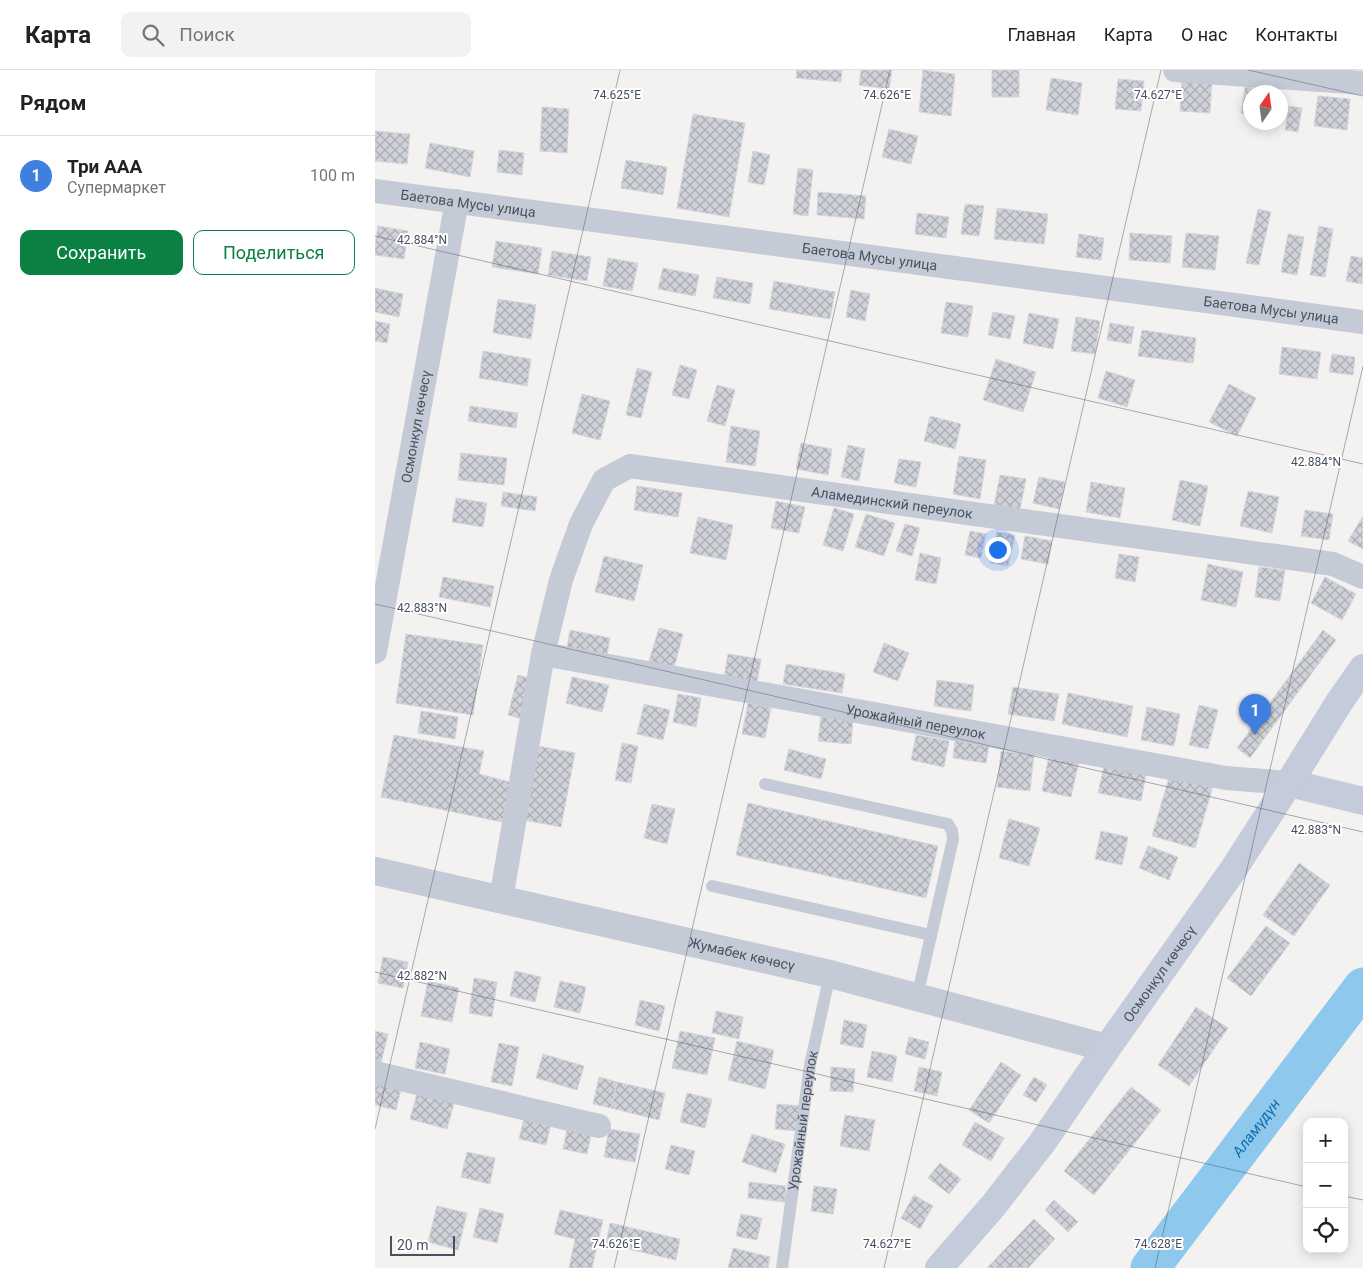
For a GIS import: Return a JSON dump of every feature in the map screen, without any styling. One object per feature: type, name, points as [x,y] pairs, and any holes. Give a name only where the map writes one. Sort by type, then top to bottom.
[{"type":"main road","name":"Осмонкул көчөсү","points":[[939,1268],[993,1206],[1042,1143],[1233,870],[1339,701],[1363,668]]},
{"type":"main road","points":[[1289,783],[1363,801]]},
{"type":"street","points":[[1175,70],[1363,83]]},
{"type":"street","name":"Баетова Мусы улица","points":[[375,191],[1363,322]]},
{"type":"street","name":"Осмонкул көчөсү","points":[[375,652],[457,202]]},
{"type":"street","name":"Аламединский переулок","points":[[501,899],[543,654],[561,580],[581,524],[604,480],[631,466],[1333,564],[1363,577]]},
{"type":"street","name":"Урожайный переулок","points":[[543,654],[1226,778],[1289,783]]},
{"type":"street","name":"Жумабек көчөсү","points":[[375,871],[830,974],[1107,1048]]},
{"type":"street","points":[[375,1073],[599,1126]]},
{"type":"lane","points":[[765,784],[948,824],[952,831],[953,839],[917,997]]},
{"type":"lane","points":[[712,886],[931,935]]},
{"type":"lane","name":"Урожайный переулок","points":[[782,1268],[810,1065],[830,974]]},
{"type":"building","points":[[797,70],[842,70],[841,82],[796,78]]},
{"type":"building","points":[[861,70],[892,70],[889,89],[859,85]]},
{"type":"building","points":[[923,70],[955,74],[951,116],[919,112]]},
{"type":"building","points":[[992,70],[1019,70],[1019,97],[992,97]]},
{"type":"building","points":[[1051,78],[1082,83],[1078,115],[1046,110]]},
{"type":"building","points":[[1118,79],[1144,81],[1141,111],[1115,109]]},
{"type":"building","points":[[1182,79],[1212,81],[1210,113],[1180,111]]},
{"type":"building","points":[[1318,96],[1350,99],[1347,130],[1314,126]]},
{"type":"building","points":[[1289,106],[1302,108],[1298,132],[1285,130],[1288,130]]},
{"type":"building","points":[[542,107],[569,109],[567,153],[540,151]]},
{"type":"building","points":[[693,114],[745,123],[729,217],[677,208]]},
{"type":"building","points":[[889,129],[918,136],[911,164],[882,157]]},
{"type":"building","points":[[375,131],[410,134],[407,164],[375,161]]},
{"type":"building","points":[[430,143],[474,151],[470,177],[425,168]]},
{"type":"building","points":[[499,150],[524,153],[522,175],[497,172]]},
{"type":"building","points":[[753,151],[770,155],[764,185],[748,182]]},
{"type":"building","points":[[626,160],[667,167],[663,195],[621,188]]},
{"type":"building","points":[[798,168],[813,170],[808,216],[793,214]]},
{"type":"building","points":[[818,192],[866,196],[864,219],[817,215]]},
{"type":"building","points":[[965,204],[984,206],[979,236],[961,234]]},
{"type":"building","points":[[997,208],[1048,214],[1044,244],[994,239]]},
{"type":"building","points":[[1258,209],[1271,212],[1259,265],[1246,263]]},
{"type":"building","points":[[917,213],[949,217],[946,238],[915,234]]},
{"type":"building","points":[[378,226],[408,231],[404,259],[375,255]]},
{"type":"building","points":[[1319,226],[1333,229],[1325,277],[1310,275]]},
{"type":"building","points":[[1130,233],[1172,236],[1170,263],[1129,260]]},
{"type":"building","points":[[1186,233],[1219,236],[1215,270],[1182,267]]},
{"type":"building","points":[[1079,234],[1104,238],[1101,260],[1076,257]]},
{"type":"building","points":[[1288,234],[1304,237],[1297,275],[1281,272]]},
{"type":"building","points":[[496,241],[542,248],[538,274],[492,267]]},
{"type":"building","points":[[552,251],[591,257],[587,281],[548,275]]},
{"type":"building","points":[[1351,256],[1363,258],[1362,284],[1346,281]]},
{"type":"building","points":[[608,258],[638,263],[632,291],[603,286]]},
{"type":"building","points":[[663,268],[699,275],[695,296],[658,289]]},
{"type":"building","points":[[717,277],[753,283],[750,304],[713,298]]},
{"type":"building","points":[[774,281],[835,292],[830,319],[769,309]]},
{"type":"building","points":[[375,288],[403,294],[399,317],[375,312]]},
{"type":"building","points":[[851,290],[870,294],[865,321],[846,317]]},
{"type":"building","points":[[498,299],[536,305],[531,339],[493,333]]},
{"type":"building","points":[[946,302],[973,306],[968,337],[941,333]]},
{"type":"building","points":[[993,312],[1015,316],[1010,339],[988,335]]},
{"type":"building","points":[[1029,313],[1059,319],[1053,349],[1023,343]]},
{"type":"building","points":[[1076,317],[1100,321],[1095,354],[1071,351]]},
{"type":"building","points":[[375,321],[390,324],[387,343],[375,341]]},
{"type":"building","points":[[1110,323],[1134,327],[1131,344],[1107,340]]},
{"type":"building","points":[[1142,330],[1196,338],[1193,363],[1138,356]]},
{"type":"building","points":[[1282,347],[1321,352],[1317,379],[1279,374]]},
{"type":"building","points":[[483,351],[531,359],[527,386],[479,378]]},
{"type":"building","points":[[1332,354],[1355,357],[1353,375],[1329,372]]},
{"type":"building","points":[[996,359],[1036,372],[1023,412],[983,400]]},
{"type":"building","points":[[680,365],[697,370],[689,399],[672,395]]},
{"type":"building","points":[[637,368],[652,372],[641,418],[626,415]]},
{"type":"building","points":[[1106,371],[1135,380],[1127,407],[1098,398]]},
{"type":"building","points":[[1229,384],[1256,398],[1237,436],[1209,422]]},
{"type":"building","points":[[717,385],[735,390],[725,426],[707,421]]},
{"type":"building","points":[[582,394],[610,401],[600,440],[572,433]]},
{"type":"building","points":[[470,406],[518,413],[516,428],[468,421]]},
{"type":"building","points":[[930,416],[961,424],[955,449],[924,441]]},
{"type":"building","points":[[731,426],[760,431],[755,466],[726,462]]},
{"type":"building","points":[[801,443],[832,449],[828,475],[796,469]]},
{"type":"building","points":[[848,445],[865,449],[859,481],[841,477]]},
{"type":"building","points":[[461,453],[507,458],[504,485],[458,480]]},
{"type":"building","points":[[959,456],[986,460],[980,499],[953,494]]},
{"type":"building","points":[[899,459],[921,462],[916,487],[894,483]]},
{"type":"building","points":[[1000,475],[1026,479],[1020,509],[994,505]]},
{"type":"building","points":[[1039,477],[1065,482],[1059,509],[1033,503]]},
{"type":"building","points":[[1180,480],[1208,486],[1200,526],[1172,520]]},
{"type":"building","points":[[1091,482],[1125,488],[1120,518],[1086,512]]},
{"type":"building","points":[[637,486],[682,493],[678,517],[634,510]]},
{"type":"building","points":[[1248,491],[1279,497],[1272,533],[1240,526]]},
{"type":"building","points":[[503,492],[537,497],[535,511],[501,506]]},
{"type":"building","points":[[456,498],[487,503],[483,527],[452,522]]},
{"type":"building","points":[[776,501],[805,507],[799,533],[771,528]]},
{"type":"building","points":[[834,508],[854,514],[843,551],[823,545]]},
{"type":"building","points":[[1305,510],[1333,514],[1329,540],[1301,536]]},
{"type":"building","points":[[866,514],[895,523],[884,556],[855,547]]},
{"type":"building","points":[[1363,516],[1363,549],[1348,541]]},
{"type":"building","points":[[698,517],[733,525],[726,560],[690,553]]},
{"type":"building","points":[[905,524],[920,528],[912,556],[896,551]]},
{"type":"building","points":[[970,531],[986,534],[981,558],[965,555]]},
{"type":"building","points":[[997,532],[1015,535],[1008,566],[990,563]]},
{"type":"building","points":[[1025,536],[1052,541],[1048,564],[1021,559]]},
{"type":"building","points":[[920,553],[941,558],[936,584],[915,580]]},
{"type":"building","points":[[1119,554],[1139,557],[1135,582],[1115,578]]},
{"type":"building","points":[[604,556],[643,565],[634,601],[595,592]]},
{"type":"building","points":[[1208,564],[1243,572],[1236,607],[1201,600]]},
{"type":"building","points":[[1259,567],[1285,570],[1280,601],[1255,597]]},
{"type":"building","points":[[443,577],[494,586],[490,607],[439,597]]},
{"type":"building","points":[[1325,577],[1356,594],[1342,620],[1311,603]]},
{"type":"building","points":[[659,628],[683,634],[674,668],[649,661]]},
{"type":"building","points":[[570,630],[610,638],[607,655],[567,648]]},
{"type":"building","points":[[1323,630],[1336,640],[1250,758],[1237,748]]},
{"type":"building","points":[[406,634],[483,645],[473,715],[396,703]]},
{"type":"building","points":[[884,643],[909,653],[898,681],[873,672]]},
{"type":"building","points":[[728,654],[761,659],[757,683],[724,677]]},
{"type":"building","points":[[786,664],[845,674],[842,693],[783,684]]},
{"type":"building","points":[[518,675],[537,680],[526,720],[508,715]]},
{"type":"building","points":[[572,677],[609,685],[602,712],[566,703]]},
{"type":"building","points":[[937,680],[974,685],[971,711],[934,706]]},
{"type":"building","points":[[1013,687],[1059,694],[1054,721],[1008,714]]},
{"type":"building","points":[[1068,693],[1133,706],[1127,737],[1062,724]]},
{"type":"building","points":[[678,694],[701,698],[696,727],[673,722]]},
{"type":"building","points":[[748,703],[771,708],[765,738],[742,734]]},
{"type":"building","points":[[644,704],[670,710],[663,740],[637,734]]},
{"type":"building","points":[[1199,705],[1218,710],[1208,749],[1189,745]]},
{"type":"building","points":[[1147,707],[1180,714],[1174,746],[1141,740]]},
{"type":"building","points":[[421,711],[458,717],[455,739],[418,733]]},
{"type":"building","points":[[821,717],[853,720],[851,744],[818,741]]},
{"type":"building","points":[[394,735],[484,751],[479,774],[514,783],[507,823],[381,797]]},
{"type":"building","points":[[916,735],[949,741],[944,767],[911,760]]},
{"type":"building","points":[[955,740],[989,746],[986,763],[953,758]]},
{"type":"building","points":[[622,743],[638,746],[631,783],[615,780]]},
{"type":"building","points":[[538,746],[575,753],[561,827],[524,820]]},
{"type":"building","points":[[789,749],[826,759],[821,779],[784,770]]},
{"type":"building","points":[[1001,751],[1034,755],[1030,791],[997,787]]},
{"type":"building","points":[[1049,755],[1079,761],[1071,797],[1042,791]]},
{"type":"building","points":[[1104,766],[1146,774],[1141,801],[1098,793]]},
{"type":"building","points":[[1170,774],[1213,786],[1195,848],[1152,836]]},
{"type":"building","points":[[748,803],[938,846],[926,898],[736,855]]},
{"type":"building","points":[[652,804],[675,809],[667,844],[644,838]]},
{"type":"building","points":[[1009,819],[1040,828],[1029,866],[999,858]]},
{"type":"building","points":[[1101,831],[1128,837],[1122,865],[1095,859]]},
{"type":"building","points":[[1148,846],[1178,857],[1169,880],[1139,868]]},
{"type":"building","points":[[1299,863],[1330,885],[1294,936],[1263,915]]},
{"type":"building","points":[[1266,926],[1290,943],[1251,996],[1227,978]]},
{"type":"building","points":[[383,957],[408,962],[403,988],[378,983]]},
{"type":"building","points":[[515,971],[541,977],[535,1002],[510,996]]},
{"type":"building","points":[[474,978],[497,982],[492,1017],[469,1013]]},
{"type":"building","points":[[428,981],[459,988],[452,1022],[421,1016]]},
{"type":"building","points":[[560,981],[586,987],[580,1013],[554,1007]]},
{"type":"building","points":[[640,1000],[665,1006],[659,1031],[635,1025]]},
{"type":"building","points":[[1196,1007],[1228,1028],[1189,1086],[1158,1065]]},
{"type":"building","points":[[716,1011],[743,1017],[739,1039],[712,1033]]},
{"type":"building","points":[[844,1020],[867,1025],[863,1048],[840,1044]]},
{"type":"building","points":[[375,1031],[388,1034],[381,1063],[375,1061]]},
{"type":"building","points":[[680,1031],[715,1038],[707,1075],[672,1068]]},
{"type":"building","points":[[909,1037],[929,1042],[925,1059],[905,1054]]},
{"type":"building","points":[[737,1041],[774,1050],[765,1089],[728,1080]]},
{"type":"building","points":[[420,1042],[450,1049],[445,1074],[415,1068]]},
{"type":"building","points":[[499,1043],[519,1047],[512,1086],[491,1082]]},
{"type":"building","points":[[872,1051],[897,1056],[892,1082],[867,1077]]},
{"type":"building","points":[[543,1054],[584,1066],[577,1090],[536,1078]]},
{"type":"building","points":[[1001,1062],[1021,1075],[989,1123],[969,1110]]},
{"type":"building","points":[[831,1067],[855,1069],[853,1092],[830,1091]]},
{"type":"building","points":[[919,1067],[942,1072],[937,1096],[914,1091]]},
{"type":"building","points":[[599,1077],[617,1082],[611,1108],[593,1104]]},
{"type":"building","points":[[1034,1077],[1047,1085],[1036,1102],[1023,1095]]},
{"type":"building","points":[[617,1082],[665,1093],[659,1120],[611,1108]]},
{"type":"building","points":[[375,1083],[401,1089],[396,1110],[375,1105]]},
{"type":"building","points":[[1131,1087],[1161,1110],[1094,1195],[1064,1171]]},
{"type":"building","points":[[418,1090],[455,1100],[447,1129],[410,1119]]},
{"type":"building","points":[[687,1093],[712,1099],[705,1128],[680,1122]]},
{"type":"building","points":[[777,1104],[800,1106],[798,1131],[775,1129]]},
{"type":"building","points":[[525,1114],[552,1120],[546,1145],[519,1139]]},
{"type":"building","points":[[845,1115],[875,1120],[869,1151],[840,1146]]},
{"type":"building","points":[[975,1122],[1004,1138],[991,1161],[962,1145]]},
{"type":"building","points":[[568,1125],[592,1130],[587,1154],[563,1149]]},
{"type":"building","points":[[609,1129],[640,1134],[635,1162],[604,1157]]},
{"type":"building","points":[[752,1134],[785,1144],[776,1173],[742,1162]]},
{"type":"building","points":[[671,1145],[695,1151],[689,1175],[665,1169]]},
{"type":"building","points":[[467,1152],[495,1158],[490,1184],[461,1177]]},
{"type":"building","points":[[940,1163],[961,1179],[949,1194],[928,1178]]},
{"type":"building","points":[[749,1182],[786,1186],[785,1202],[748,1198]]},
{"type":"building","points":[[814,1186],[837,1189],[833,1214],[811,1211]]},
{"type":"building","points":[[914,1195],[933,1206],[920,1229],[901,1218]]},
{"type":"building","points":[[1054,1200],[1078,1222],[1068,1232],[1045,1210]]},
{"type":"building","points":[[437,1206],[467,1213],[458,1250],[428,1242]]},
{"type":"building","points":[[480,1208],[504,1214],[497,1243],[473,1237]]},
{"type":"building","points":[[560,1210],[603,1220],[592,1268],[569,1268],[575,1239],[554,1234]]},
{"type":"building","points":[[741,1214],[762,1218],[757,1240],[736,1236]]},
{"type":"building","points":[[1034,1219],[1055,1239],[1028,1268],[987,1268]]},
{"type":"building","points":[[610,1223],[680,1239],[676,1260],[606,1244]]},
{"type":"building","points":[[733,1248],[770,1257],[768,1268],[728,1268]]},
{"type":"waterway","name":"Аламүдүн","points":[[1150,1268],[1363,987]]},
{"type":"place","name":"Три ААА","points":[[1255,735]]}]
